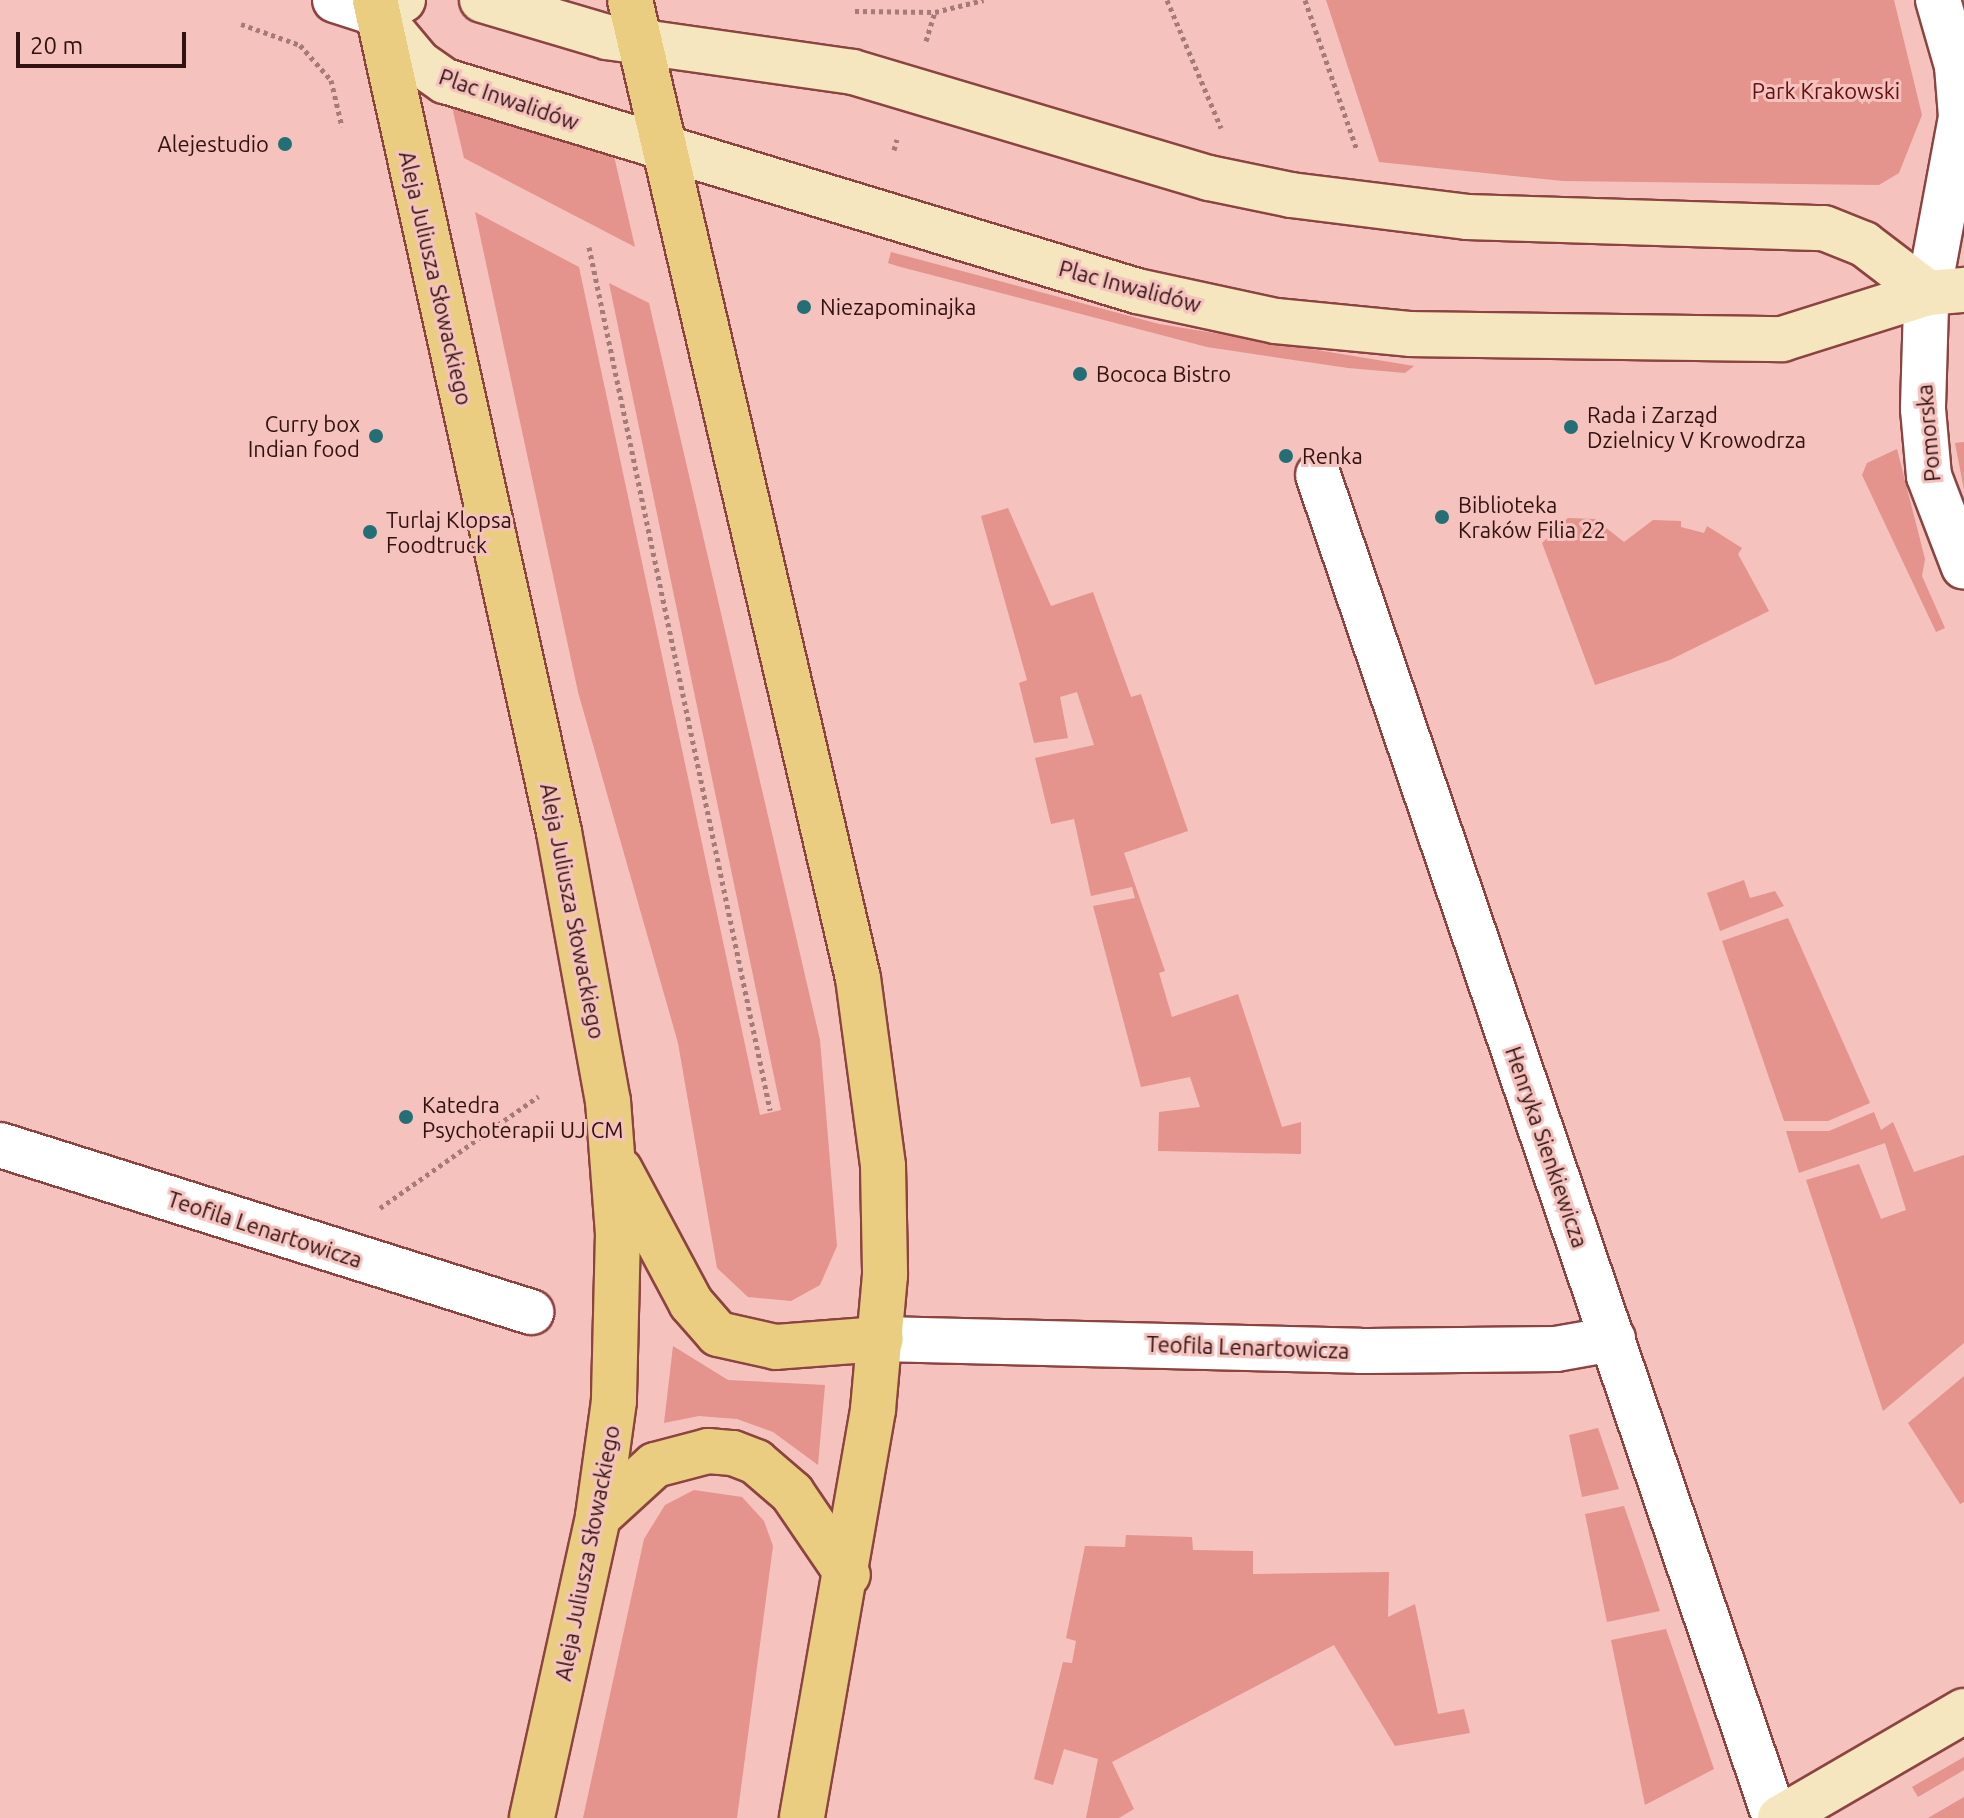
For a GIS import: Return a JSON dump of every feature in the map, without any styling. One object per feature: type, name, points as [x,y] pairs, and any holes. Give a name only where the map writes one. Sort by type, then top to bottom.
[{"type":"main road","name":"Aleja Juliusza Słowackiego","points":[[385,5],[562,847],[613,1158],[619,1316],[598,1517],[532,1818]]},
{"type":"main road","points":[[634,21],[661,149],[858,978],[883,1166],[881,1339],[848,1575],[802,1818]]},
{"type":"main road","points":[[613,1158],[691,1303],[718,1334],[776,1347],[881,1339]]},
{"type":"main road","points":[[598,1517],[655,1465],[708,1451],[733,1453],[756,1462],[792,1493],[848,1575]]},
{"type":"street","points":[[335,0],[385,5]]},
{"type":"street","points":[[482,0],[634,21],[817,64],[1209,178],[1352,205],[1467,217],[1824,228],[1864,244],[1946,291],[1961,117],[1957,66],[1938,0]]},
{"type":"street","name":"Plac Inwalidów","points":[[385,5],[419,63],[445,81],[1137,291],[1322,327],[1782,339],[1946,291]]},
{"type":"street","name":"Pomorska","points":[[1946,291],[1922,340],[1927,458],[1964,567]]},
{"type":"street","name":"Henryka Sienkiewicza","points":[[1318,475],[1778,1818]]},
{"type":"street","name":"Teofila Lenartowicza","points":[[0,1145],[531,1312]]},
{"type":"street","name":"Teofila Lenartowicza","points":[[881,1339],[1360,1351],[1556,1349],[1613,1339]]},
{"type":"street","points":[[1778,1818],[1964,1711]]},
{"type":"path","points":[[855,11],[935,12],[984,0]]},
{"type":"path","points":[[1167,0],[1223,134]]},
{"type":"path","points":[[1305,0],[1359,155]]},
{"type":"path","points":[[926,41],[935,12]]},
{"type":"path","points":[[241,24],[300,45],[331,80],[342,127]]},
{"type":"path","points":[[589,247],[770,1110]]},
{"type":"path","points":[[380,1208],[539,1096]]},
{"type":"green space","name":"Park Krakowski","points":[[1326,0],[1894,0],[1922,115],[1899,173],[1879,185],[1563,181],[1379,162]]},
{"type":"green space","points":[[452,107],[614,156],[635,247],[464,158]]},
{"type":"green space","points":[[475,212],[579,267],[760,1115],[781,1110],[609,283],[649,303],[820,1040],[837,1246],[820,1285],[791,1301],[748,1297],[717,1268],[678,1043],[578,692]]},
{"type":"green space","points":[[891,252],[1159,324],[1414,366],[1405,373],[1348,368],[1207,347],[897,266],[888,263]]},
{"type":"green space","points":[[1964,442],[1964,490],[1955,443]]},
{"type":"green space","points":[[1897,449],[1925,559],[1922,576],[1945,628],[1936,632],[1862,475],[1867,463]]},
{"type":"green space","points":[[1008,508],[1051,606],[1093,592],[1131,697],[1141,694],[1188,831],[1124,853],[1165,971],[1159,973],[1172,1017],[1238,994],[1282,1127],[1301,1122],[1301,1154],[1158,1151],[1159,1112],[1200,1107],[1190,1077],[1141,1087],[1093,906],[1135,898],[1132,887],[1091,896],[1074,819],[1051,824],[1035,758],[1094,745],[1077,692],[1060,697],[1068,738],[1034,743],[1019,683],[1027,680],[981,516]]},
{"type":"green space","points":[[1568,518],[1595,519],[1624,542],[1653,520],[1681,521],[1681,527],[1704,533],[1707,526],[1742,548],[1738,554],[1769,611],[1670,660],[1595,685],[1542,543]]},
{"type":"green space","points":[[1744,880],[1750,898],[1775,891],[1784,906],[1720,931],[1707,893]]},
{"type":"green space","points":[[1788,918],[1870,1103],[1828,1121],[1784,1121],[1722,941]]},
{"type":"green space","points":[[1874,1112],[1881,1130],[1893,1122],[1914,1172],[1964,1155],[1964,1343],[1883,1411],[1806,1180],[1859,1164],[1881,1219],[1906,1210],[1885,1143],[1799,1173],[1786,1131],[1829,1131]]},
{"type":"green space","points":[[673,1346],[728,1380],[825,1385],[818,1465],[773,1432],[737,1419],[699,1416],[664,1423]]},
{"type":"green space","points":[[1964,1376],[1964,1502],[1960,1504],[1908,1423]]},
{"type":"green space","points":[[1598,1428],[1619,1489],[1582,1497],[1569,1435]]},
{"type":"green space","points":[[694,1490],[742,1497],[764,1521],[773,1546],[737,1818],[583,1818],[644,1539],[665,1505]]},
{"type":"green space","points":[[1624,1506],[1660,1611],[1607,1622],[1585,1514]]},
{"type":"green space","points":[[1126,1535],[1192,1537],[1193,1550],[1253,1551],[1253,1574],[1389,1572],[1388,1617],[1415,1604],[1438,1714],[1464,1709],[1470,1733],[1395,1746],[1334,1645],[1112,1762],[1134,1809],[1119,1818],[1086,1818],[1098,1759],[1064,1749],[1053,1785],[1034,1779],[1063,1662],[1072,1663],[1076,1641],[1066,1638],[1085,1546],[1125,1547]]},
{"type":"green space","points":[[1666,1629],[1714,1769],[1645,1805],[1611,1640]]},
{"type":"green space","points":[[1964,1757],[1964,1770],[1918,1797],[1912,1787]]},
{"type":"green space","points":[[1964,1797],[1964,1818],[1928,1818]]},
{"type":"place","name":"Alejestudio","points":[[285,144]]},
{"type":"place","name":"Niezapominajka","points":[[804,307]]},
{"type":"place","name":"Bococa Bistro","points":[[1080,374]]},
{"type":"place","name":"Rada i Zarząd Dzielnicy V Krowodrza","points":[[1571,427]]},
{"type":"place","name":"Curry box Indian food","points":[[376,436]]},
{"type":"place","name":"Renka","points":[[1286,456]]},
{"type":"place","name":"Biblioteka Kraków Filia 22","points":[[1442,517]]},
{"type":"place","name":"Turlaj Klopsa Foodtruck","points":[[370,532]]},
{"type":"place","name":"Katedra Psychoterapii UJ CM","points":[[406,1117]]}]
